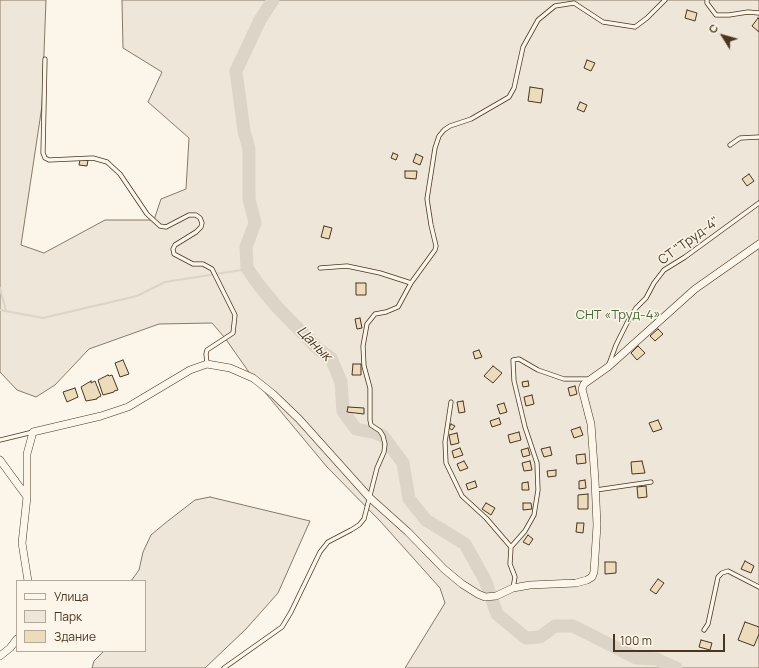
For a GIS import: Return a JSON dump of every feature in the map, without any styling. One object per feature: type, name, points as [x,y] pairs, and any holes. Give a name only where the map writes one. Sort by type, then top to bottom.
[{"type":"street","points":[[28,580],[22,543],[27,497],[27,454],[33,432],[101,416],[128,407],[190,370],[207,364],[230,368],[252,378],[273,394],[299,419],[369,497],[408,532],[444,569],[462,584],[485,597],[496,596],[513,588],[530,585],[576,583],[592,577],[594,572],[596,490],[591,424],[582,390],[584,384],[608,367],[695,289],[759,244]]},
{"type":"street","points":[[0,460],[27,497]]},
{"type":"street","points":[[0,656],[10,648],[16,640]]},
{"type":"lane","points":[[224,668],[282,627],[291,612],[320,552],[328,542],[359,526],[364,519],[377,468],[384,452],[384,436],[380,430],[371,425],[370,420],[370,388],[364,366],[363,346],[367,324],[375,314],[386,312],[398,307],[411,283],[435,250],[436,246],[430,225],[427,199],[435,148],[439,136],[450,126],[471,119],[509,98],[514,88],[523,47],[538,20],[555,6],[574,3],[603,22],[635,27],[647,18],[665,0]]},
{"type":"lane","points":[[707,0],[707,3],[716,15],[729,15],[748,12],[759,13]]},
{"type":"lane","points":[[45,59],[43,153],[45,158],[49,160],[93,158],[107,162],[120,174],[147,214],[160,226],[166,227],[189,215],[196,215],[200,218],[202,223],[200,227],[196,232],[175,245],[173,249],[174,254],[193,264],[203,264],[212,269],[235,315],[233,333],[207,350],[207,364]]},
{"type":"lane","points":[[730,146],[740,138],[759,137]]},
{"type":"lane","name":"СТ \"Труд-4\"","points":[[608,367],[626,324],[636,308],[646,298],[654,283],[664,270],[685,257],[759,203]]},
{"type":"lane","points":[[320,268],[346,266],[380,273],[411,283]]},
{"type":"lane","points":[[513,588],[515,577],[510,564],[511,547],[525,531],[534,515],[538,490],[537,463],[514,381],[514,360],[519,359],[538,370],[564,379],[592,379]]},
{"type":"lane","points":[[451,402],[445,442],[446,463],[462,496],[486,518],[511,547]]},
{"type":"lane","points":[[0,440],[33,432]]},
{"type":"lane","points":[[596,490],[651,482]]},
{"type":"lane","points":[[704,630],[708,624],[718,577],[722,573],[728,572],[759,587]]},
{"type":"green space","name":"СНТ «Труд-4»","points":[[0,0],[46,0],[42,106],[21,245],[44,253],[105,220],[154,220],[161,199],[186,189],[189,138],[148,102],[162,72],[123,48],[122,0],[759,0],[759,668],[405,668],[445,603],[440,588],[380,521],[327,467],[253,378],[225,338],[212,323],[159,324],[89,349],[55,385],[36,397],[17,390],[0,372]]},
{"type":"green space","points":[[210,497],[310,521],[278,593],[246,629],[205,668],[92,668],[94,661],[103,652],[146,652],[146,580],[132,580],[139,570],[143,552],[151,535],[195,500]]},
{"type":"building","points":[[687,10],[697,13],[695,21],[685,18]]},
{"type":"building","points":[[758,18],[759,19],[759,32],[752,26]]},
{"type":"building","points":[[587,60],[595,63],[591,71],[584,68]]},
{"type":"building","points":[[530,87],[543,89],[541,103],[528,101]]},
{"type":"building","points":[[580,102],[587,105],[584,112],[577,109]]},
{"type":"building","points":[[393,153],[398,155],[396,160],[391,158]]},
{"type":"building","points":[[416,154],[423,157],[420,165],[413,162]]},
{"type":"building","points":[[80,160],[88,160],[87,166],[79,165]]},
{"type":"building","points":[[405,171],[417,171],[416,179],[405,178]]},
{"type":"building","points":[[749,174],[754,181],[747,186],[742,179]]},
{"type":"building","points":[[324,226],[332,228],[329,239],[321,237]]},
{"type":"building","points":[[356,283],[366,283],[366,295],[356,295]]},
{"type":"building","points":[[360,318],[362,328],[357,329],[355,319]]},
{"type":"building","points":[[658,329],[663,334],[655,341],[650,336]]},
{"type":"building","points":[[638,346],[645,353],[637,360],[631,353]]},
{"type":"building","points":[[479,350],[482,357],[475,359],[473,352]]},
{"type":"building","points":[[123,360],[129,374],[120,377],[115,363]]},
{"type":"building","points":[[353,364],[361,364],[361,375],[352,375]]},
{"type":"building","points":[[493,366],[502,373],[493,383],[484,376]]},
{"type":"building","points":[[108,375],[112,375],[118,390],[103,395],[98,380]]},
{"type":"building","points":[[91,381],[91,383],[95,381],[101,396],[97,399],[86,401],[81,387]]},
{"type":"building","points":[[528,381],[529,386],[523,387],[522,382]]},
{"type":"building","points":[[575,386],[577,394],[570,396],[568,388]]},
{"type":"building","points":[[75,388],[78,397],[67,402],[63,392]]},
{"type":"building","points":[[532,395],[534,404],[526,406],[524,397]]},
{"type":"building","points":[[463,401],[465,412],[459,413],[457,402]]},
{"type":"building","points":[[504,403],[507,412],[500,414],[497,405]]},
{"type":"building","points":[[348,407],[364,408],[364,414],[347,412]]},
{"type":"building","points":[[499,418],[501,424],[492,427],[490,421]]},
{"type":"building","points":[[658,420],[662,429],[653,432],[649,423]]},
{"type":"building","points":[[451,424],[455,426],[452,430],[449,428]]},
{"type":"building","points":[[580,427],[583,435],[574,438],[571,430]]},
{"type":"building","points":[[519,432],[521,440],[510,443],[508,435]]},
{"type":"building","points":[[457,433],[459,443],[451,445],[449,435]]},
{"type":"building","points":[[550,447],[552,455],[544,457],[541,449]]},
{"type":"building","points":[[460,448],[463,455],[454,458],[452,451]]},
{"type":"building","points":[[528,448],[530,455],[523,457],[521,450]]},
{"type":"building","points":[[585,454],[586,463],[577,464],[576,455]]},
{"type":"building","points":[[464,461],[468,468],[460,471],[457,464]]},
{"type":"building","points":[[530,461],[532,470],[524,471],[522,463]]},
{"type":"building","points":[[642,461],[645,473],[632,474],[631,462]]},
{"type":"building","points":[[556,470],[556,476],[548,477],[547,471]]},
{"type":"building","points":[[585,480],[586,488],[579,489],[579,481]]},
{"type":"building","points":[[475,481],[477,487],[468,490],[466,484]]},
{"type":"building","points":[[528,482],[529,490],[522,490],[522,483]]},
{"type":"building","points":[[646,486],[647,497],[638,498],[637,487]]},
{"type":"building","points":[[588,494],[588,509],[578,509],[578,495]]},
{"type":"building","points":[[486,503],[495,508],[491,515],[482,509]]},
{"type":"building","points":[[523,503],[531,503],[532,509],[523,510]]},
{"type":"building","points":[[577,523],[584,523],[583,533],[576,532]]},
{"type":"building","points":[[528,535],[533,539],[529,545],[523,542]]},
{"type":"building","points":[[745,561],[754,566],[751,573],[741,569]]},
{"type":"building","points":[[605,562],[616,562],[616,573],[605,574]]},
{"type":"building","points":[[658,579],[664,583],[656,594],[650,590]]},
{"type":"building","points":[[745,622],[759,627],[759,634],[754,646],[738,640]]},
{"type":"building","points":[[701,640],[712,643],[710,650],[699,647]]},
{"type":"waterway","name":"Цанык","points":[[273,0],[260,20],[236,71],[244,131],[249,149],[249,199],[255,223],[246,247],[247,268],[277,307],[318,349],[331,358],[341,382],[343,411],[356,429],[383,436],[403,463],[409,499],[426,520],[465,544],[485,580],[497,614],[526,638],[540,637],[555,626],[573,626],[636,658],[656,659],[676,668]]},
{"type":"waterway","points":[[0,310],[43,318],[137,296],[165,282],[248,269]]},
{"type":"waterway","points":[[0,288],[6,311]]}]
